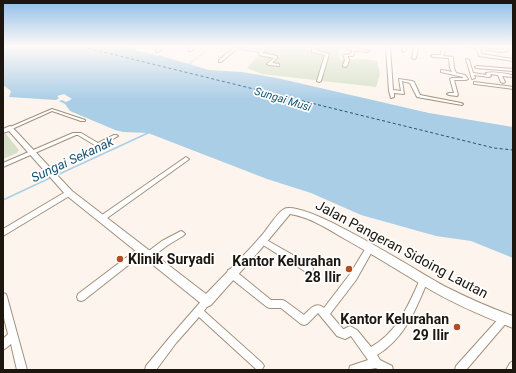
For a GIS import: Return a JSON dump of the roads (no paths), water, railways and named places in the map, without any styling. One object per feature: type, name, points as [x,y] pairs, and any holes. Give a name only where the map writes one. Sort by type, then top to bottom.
[{"type":"street","points":[[273,64],[278,65]]},
{"type":"street","points":[[319,81],[323,64]]},
{"type":"street","points":[[389,64],[392,97]]},
{"type":"street","points":[[452,64],[455,74]]},
{"type":"street","points":[[468,64],[476,85],[513,88]]},
{"type":"street","points":[[476,67],[513,70]]},
{"type":"street","points":[[470,69],[512,77]]},
{"type":"street","points":[[442,71],[464,76],[466,79],[452,79],[456,95],[449,94]]},
{"type":"street","points":[[472,74],[488,76],[488,73]]},
{"type":"street","points":[[499,74],[503,82]]},
{"type":"street","points":[[489,79],[487,79],[490,85]]},
{"type":"street","points":[[391,91],[403,93],[400,80],[412,82],[418,96],[461,104]]},
{"type":"street","points":[[83,120],[52,110],[6,129],[52,173],[69,193],[207,300],[150,370]]},
{"type":"street","points":[[3,166],[75,134],[79,134],[98,145],[116,136]]},
{"type":"street","points":[[101,219],[186,159]]},
{"type":"street","points":[[3,233],[69,193]]},
{"type":"street","name":"Jalan Pangeran Sidoing Lautan","points":[[207,300],[263,241],[286,213],[295,211],[303,213],[370,248],[424,280],[482,310],[506,319]]},
{"type":"street","points":[[81,297],[145,253],[181,234]]},
{"type":"street","points":[[263,241],[310,269]]},
{"type":"street","points":[[325,314],[353,277],[370,248]]},
{"type":"street","points":[[232,273],[270,304],[282,304],[304,321],[318,308],[325,314],[340,333],[345,334],[350,331],[354,332],[377,363],[388,370]]},
{"type":"street","points":[[370,353],[382,346],[397,331],[410,313],[424,280]]},
{"type":"street","points":[[3,297],[5,315],[13,336],[22,370]]},
{"type":"street","points":[[198,311],[259,366]]},
{"type":"street","points":[[460,370],[506,319]]},
{"type":"street","points":[[3,345],[13,336]]},
{"type":"street","points":[[354,370],[365,365],[377,363]]},
{"type":"street","points":[[511,370],[513,366]]},
{"type":"water","name":"Sungai Musi","points":[[3,64],[190,64],[209,70],[242,72],[277,78],[429,113],[513,127],[513,258],[471,241],[436,236],[361,215],[311,193],[267,179],[148,133],[123,132],[115,130],[70,111],[65,104],[59,101],[62,100],[66,102],[72,99],[64,94],[57,96],[59,98],[56,100],[9,97],[11,91],[3,85]]},
{"type":"waterway","name":"Sungai Sekanak","points":[[55,176],[148,133],[146,134]]},
{"type":"waterway","name":"Sungai Sekanak","points":[[3,200],[52,177]]},
{"type":"place","name":"Klinik Suryadi","points":[[120,259]]},
{"type":"place","name":"Kantor Kelurahan 28 Ilir","points":[[349,269]]},
{"type":"place","name":"Kantor Kelurahan 29 Ilir","points":[[457,327]]}]
